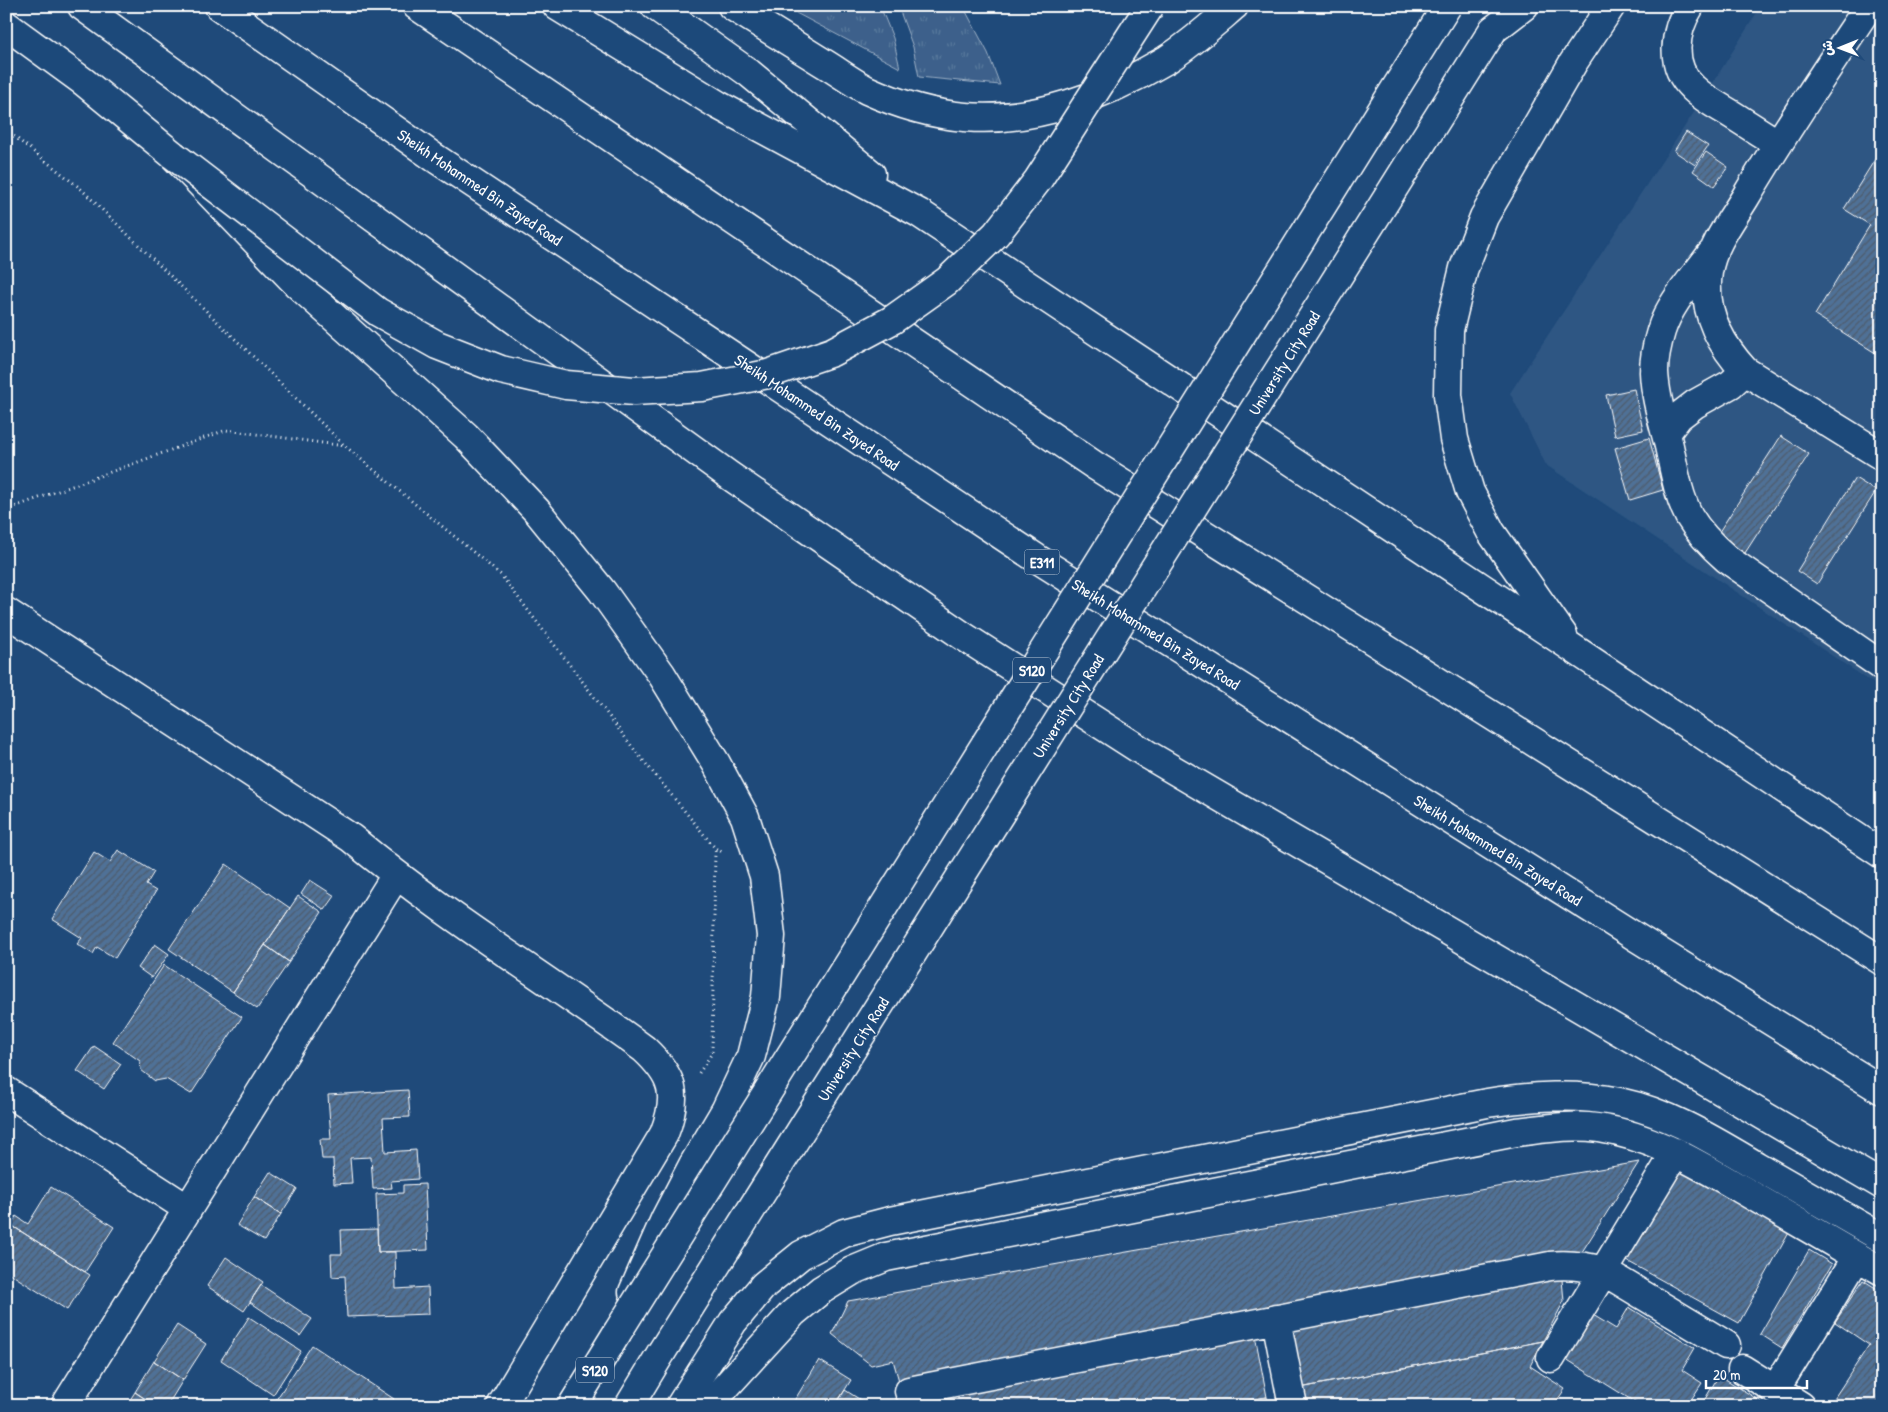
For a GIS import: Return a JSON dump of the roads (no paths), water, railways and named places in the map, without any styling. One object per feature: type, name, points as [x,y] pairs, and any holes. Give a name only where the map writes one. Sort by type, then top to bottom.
[{"type":"main road","points":[[82,6],[730,476],[963,636],[1150,756],[1882,1185]]},
{"type":"main road","name":"Sheikh Mohammed Bin Zayed Road","points":[[220,6],[435,158],[1028,553],[1882,1090]]},
{"type":"main road","points":[[418,6],[1094,465],[1882,961]]},
{"type":"main road","points":[[557,6],[718,105],[919,213],[1882,854]]},
{"type":"main road","points":[[655,6],[749,73],[919,213]]},
{"type":"main road","points":[[732,6],[865,89],[931,112],[965,117],[1000,117],[1034,112],[1080,100],[1125,82],[1166,60],[1205,32],[1234,6]]},
{"type":"main road","points":[[6,25],[84,82],[173,154],[378,312],[437,345],[501,370],[566,386],[634,391],[702,387],[768,374],[832,352],[892,320],[947,281],[996,234],[1038,180],[1150,6]]},
{"type":"main road","name":"S120","points":[[572,1406],[1447,6]]},
{"type":"main road","name":"University City Road","points":[[629,1406],[1508,6]]},
{"type":"main road","points":[[1493,30],[1524,6]]},
{"type":"main road","points":[[1571,647],[1491,532],[1470,492],[1454,439],[1450,412],[1448,395],[1448,330],[1464,268],[1484,217],[1573,63],[1611,6]]},
{"type":"main road","points":[[1690,6],[1680,23],[1676,40],[1677,57],[1682,72],[1691,87],[1777,143]]},
{"type":"main road","points":[[1869,6],[1777,143],[1713,251],[1672,308],[1662,328],[1656,349],[1654,371],[1656,393],[1681,498],[1699,531],[1726,558],[1882,666]]},
{"type":"main road","points":[[173,154],[296,284],[390,366],[466,436],[537,511],[602,591],[662,675],[716,763],[745,817],[764,876],[771,936],[766,997],[751,1056],[725,1112],[693,1165],[665,1219],[617,1333]]},
{"type":"main road","points":[[1713,251],[1708,272],[1707,294],[1711,316],[1719,336],[1730,355],[1745,371],[1882,456]]},
{"type":"main road","points":[[1666,433],[1678,417],[1695,404],[1731,384],[1745,371]]},
{"type":"main road","points":[[6,612],[351,838],[396,875],[644,1049],[658,1062],[668,1076],[672,1095],[671,1116],[664,1134],[501,1406]]},
{"type":"main road","points":[[65,1406],[396,875]]},
{"type":"main road","points":[[6,1091],[188,1209]]},
{"type":"main road","points":[[680,1406],[733,1322],[764,1285],[801,1255],[844,1233],[900,1219],[1487,1103],[1531,1096],[1576,1096],[1620,1102],[1662,1114],[1702,1134],[1882,1238]]},
{"type":"main road","points":[[708,1406],[793,1313],[821,1290],[852,1271],[886,1258],[1496,1136],[1556,1127],[1605,1130],[1637,1136],[1676,1152],[1882,1271]]},
{"type":"main road","points":[[1551,1358],[1676,1152]]},
{"type":"main road","points":[[1775,1390],[1857,1257]]},
{"type":"main road","points":[[909,1391],[1568,1264],[1586,1266],[1603,1271],[1726,1345]]},
{"type":"main road","points":[[1276,1319],[1292,1406]]},
{"type":"main road","points":[[1742,1369],[1801,1406]]}]
